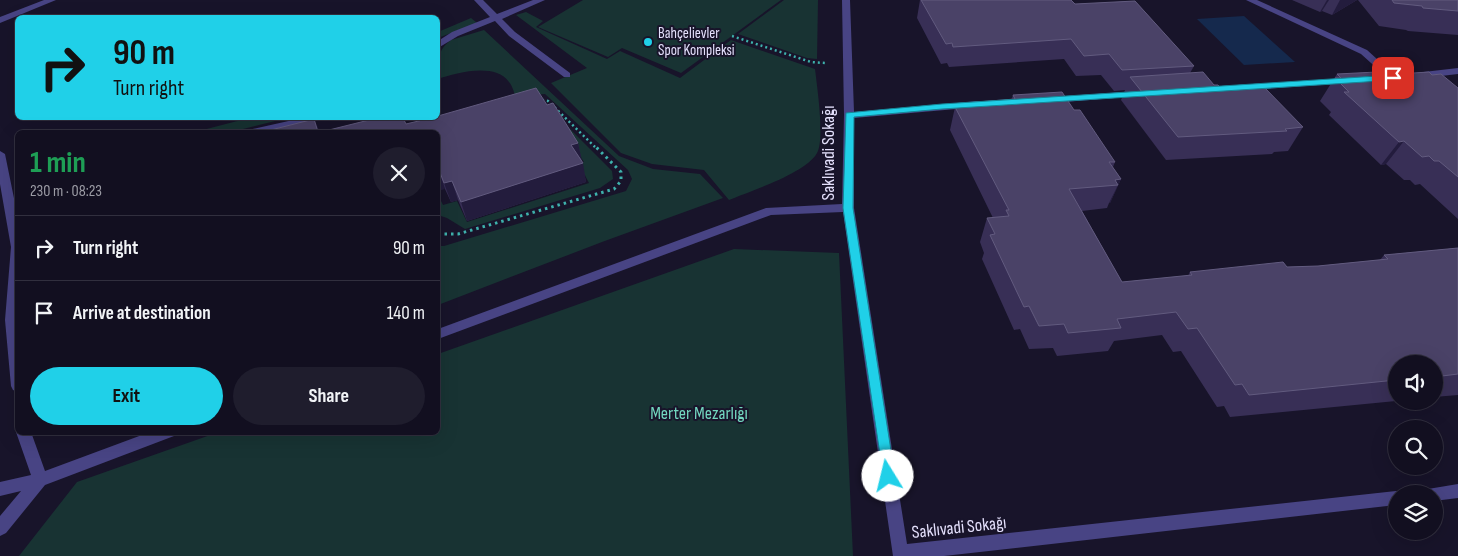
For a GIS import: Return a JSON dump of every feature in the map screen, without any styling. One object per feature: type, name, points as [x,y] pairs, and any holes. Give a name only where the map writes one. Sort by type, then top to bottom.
[{"type":"street","points":[[0,20],[52,0]]},
{"type":"street","points":[[478,0],[495,18],[567,75]]},
{"type":"street","points":[[440,44],[455,34],[542,0]]},
{"type":"street","name":"Saklıvadi Sokağı","points":[[846,0],[849,115],[848,208],[901,555],[1388,499]]},
{"type":"street","points":[[1250,0],[1364,52],[1388,78],[1458,71]]},
{"type":"street","points":[[1196,90],[1363,80]]},
{"type":"street","points":[[1040,100],[1148,93]]},
{"type":"street","points":[[849,115],[991,103]]},
{"type":"street","points":[[261,130],[304,120]]},
{"type":"street","points":[[0,154],[15,241]]},
{"type":"street","points":[[440,333],[770,211],[848,208]]},
{"type":"street","points":[[15,265],[12,320],[15,353]]},
{"type":"street","points":[[24,435],[40,480]]},
{"type":"street","points":[[0,489],[40,480],[161,435]]},
{"type":"street","points":[[0,528],[40,480]]},
{"type":"street","points":[[1443,493],[1458,491]]},
{"type":"path","points":[[732,36],[811,62]]},
{"type":"path","points":[[440,234],[458,234],[614,189],[620,181],[621,172],[548,101],[536,99]]},
{"type":"green space","name":"Bahçelievler Spor Kompleksi","points":[[583,0],[781,0],[681,73],[622,48],[608,57],[538,27]]},
{"type":"green space","points":[[784,0],[818,0],[817,59],[807,58],[738,34]]},
{"type":"green space","points":[[526,12],[543,21],[536,27],[607,59],[620,51],[680,78],[731,40],[815,69],[820,125],[817,153],[802,168],[729,200],[704,170],[652,164],[621,153],[551,83],[587,68],[516,15]]},
{"type":"green space","points":[[471,18],[477,23],[440,37],[440,31]]},
{"type":"green space","points":[[484,30],[619,156],[653,169],[700,174],[723,198],[440,304],[440,246],[626,191],[632,179],[628,170],[545,94],[515,96],[509,82],[495,72],[465,72],[440,78],[440,53],[451,40]]},
{"type":"green space","points":[[543,102],[612,171],[613,179],[600,188],[465,229],[440,216],[440,199],[443,205],[457,201],[467,222],[589,183],[579,164],[584,162],[557,121],[440,131]]},
{"type":"green space","points":[[241,120],[279,120],[239,130],[203,130]]},
{"type":"green space","name":"Merter Mezarlığı","points":[[734,249],[839,253],[853,556],[19,556],[77,482],[210,435],[440,435],[440,353]]},
{"type":"water","points":[[1244,16],[1295,62],[1244,65],[1197,19]]},
{"type":"building","points":[[921,0],[1071,0],[1075,4],[1135,1],[1194,66],[1122,70],[1109,54],[1084,56],[1071,39],[953,47],[952,43],[946,44]]},
{"type":"building","points":[[1392,0],[1458,0],[1458,11],[1423,8],[1422,6],[1394,3]]},
{"type":"building","points":[[1203,72],[1214,85],[1218,85],[1222,89],[1263,86],[1303,127],[1285,129],[1287,131],[1178,137],[1130,77]]},
{"type":"building","points":[[1377,72],[1382,75],[1429,72],[1432,75],[1441,74],[1458,88],[1458,177],[1439,161],[1434,161],[1429,156],[1422,157],[1404,141],[1399,142],[1344,92],[1349,92],[1335,78],[1341,78],[1337,74]]},
{"type":"building","points":[[536,88],[547,105],[553,103],[578,143],[571,145],[583,163],[461,202],[452,181],[444,183],[440,173],[440,130],[329,130],[369,120],[404,120],[406,124],[423,120],[440,120],[440,115]]},
{"type":"building","points":[[1062,92],[1074,110],[1080,110],[1115,162],[1109,162],[1121,179],[1115,180],[1118,185],[1069,189],[1122,282],[1192,275],[1190,272],[1283,262],[1287,267],[1388,259],[1384,255],[1458,248],[1458,374],[1443,376],[1443,355],[1388,355],[1388,381],[1249,395],[1242,384],[1235,385],[1197,328],[1188,329],[1176,312],[1117,319],[1121,328],[1068,333],[1064,324],[1039,326],[1029,306],[1024,307],[990,235],[995,234],[987,218],[1009,216],[1006,210],[1009,210],[955,107],[966,106],[964,103],[1015,99],[1013,95]]},
{"type":"building","points":[[314,120],[317,130],[271,130]]},
{"type":"place","name":"Bahçelievler Spor Kompleksi","points":[[648,42]]},
{"type":"route","points":[[888,476],[848,208],[849,115],[942,106],[1393,78]]}]
